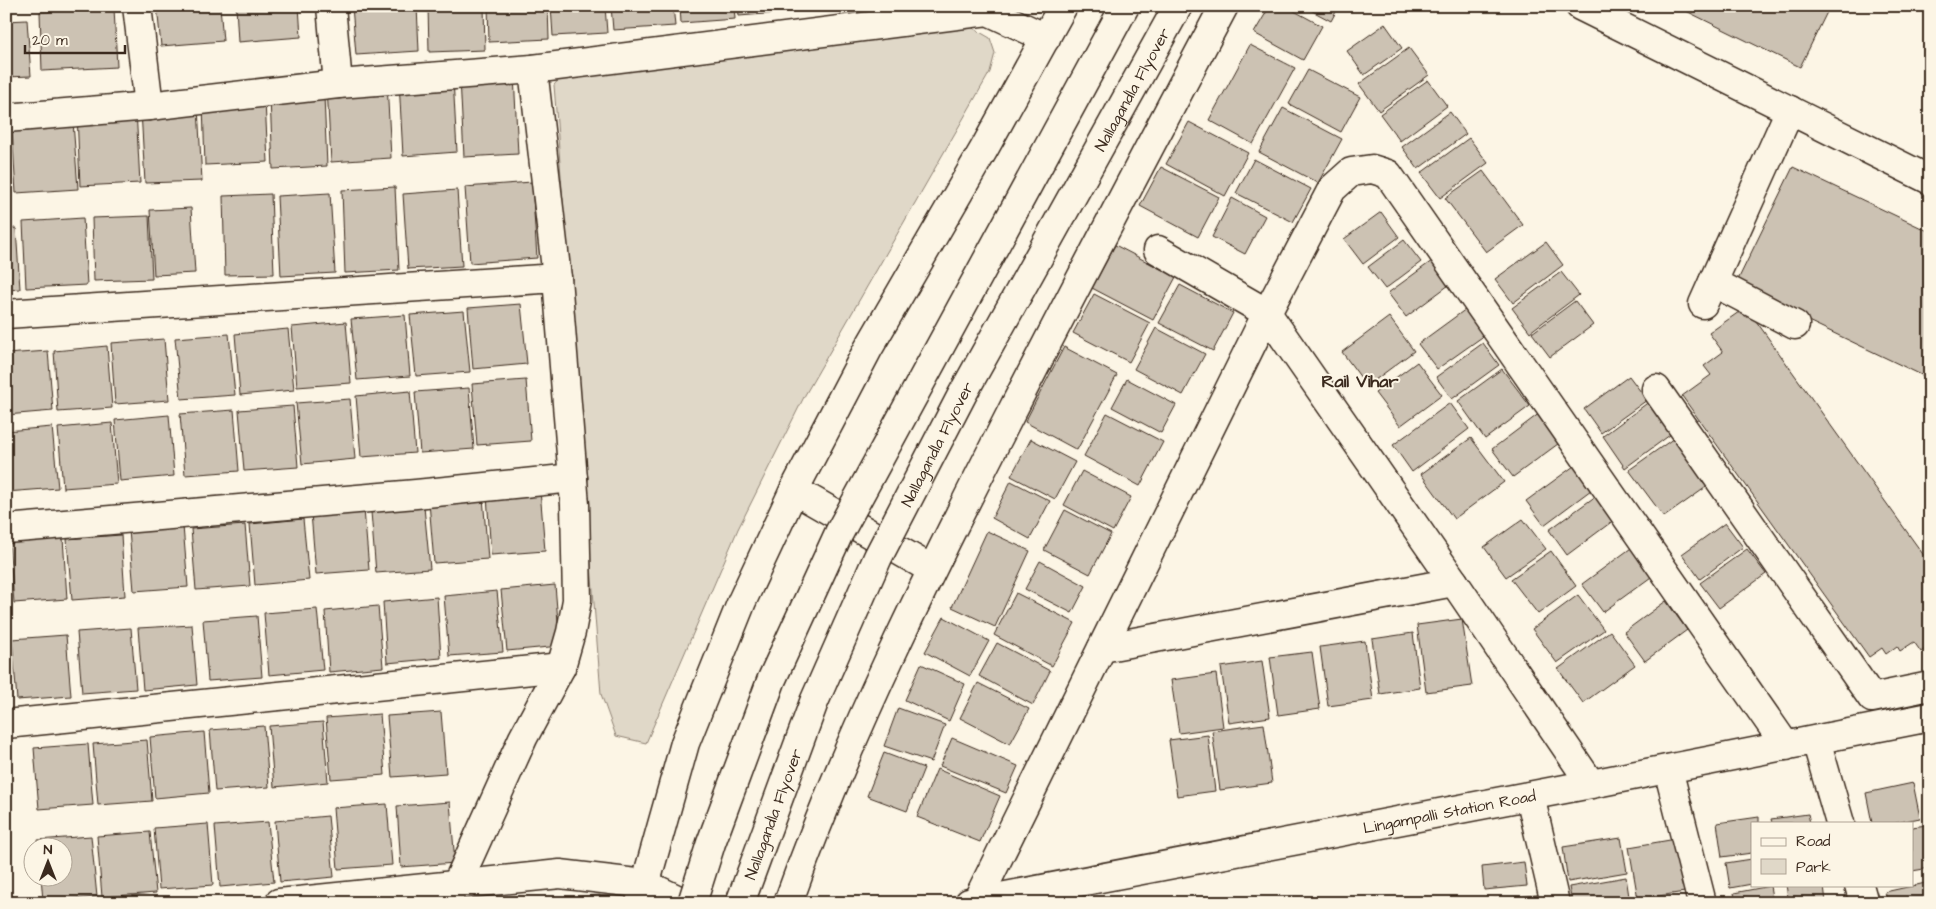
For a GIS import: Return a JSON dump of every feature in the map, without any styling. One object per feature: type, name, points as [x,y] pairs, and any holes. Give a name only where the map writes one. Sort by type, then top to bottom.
[{"type":"street","points":[[137,6],[149,106]]},
{"type":"street","points":[[331,6],[338,84]]},
{"type":"street","points":[[642,893],[685,743],[742,601],[794,490],[868,349],[1063,6]]},
{"type":"street","points":[[692,903],[711,843],[771,681],[839,533],[1125,6]]},
{"type":"street","name":"Nallagandla Flyover","points":[[740,903],[814,702],[878,557],[962,395],[1178,6]]},
{"type":"street","points":[[788,903],[805,857],[851,748],[931,569],[1105,230],[1224,6]]},
{"type":"street","points":[[1580,6],[1930,180]]},
{"type":"street","points":[[6,118],[149,106],[338,84],[534,69],[986,9],[1046,38]]},
{"type":"street","points":[[457,884],[523,738],[561,667],[571,632],[577,600],[573,478],[557,278],[534,69]]},
{"type":"street","points":[[1790,110],[1708,293],[1795,325]]},
{"type":"street","points":[[973,902],[1102,648],[1267,313],[1332,189],[1351,172],[1372,169],[1388,174],[1786,746]]},
{"type":"street","points":[[1158,250],[1267,313],[1454,582],[1591,784]]},
{"type":"street","points":[[6,314],[557,278]]},
{"type":"street","points":[[1656,389],[1872,698],[1930,686]]},
{"type":"street","points":[[6,529],[416,494],[573,478]]},
{"type":"street","points":[[794,490],[931,569]]},
{"type":"street","points":[[1102,648],[1454,582]]},
{"type":"street","points":[[6,724],[561,667]]},
{"type":"street","name":"Lingampalli Station Road","points":[[973,902],[1530,796],[1930,717]]},
{"type":"street","points":[[1816,740],[1840,822]]},
{"type":"street","points":[[1668,769],[1702,903]]},
{"type":"street","points":[[1530,796],[1555,903]]},
{"type":"street","points":[[279,903],[560,874],[685,903]]},
{"type":"street","points":[[1859,886],[1864,903]]},
{"type":"green space","points":[[971,27],[990,38],[995,53],[990,72],[805,395],[738,529],[646,743],[616,736],[601,694],[554,85],[566,71]]},
{"type":"green space","points":[[599,895],[598,903],[519,903]]},
{"type":"building","points":[[157,6],[220,6],[223,41],[161,46]]},
{"type":"building","points":[[236,6],[299,6],[301,37],[238,42]]},
{"type":"building","points":[[352,6],[417,6],[419,51],[356,55]]},
{"type":"building","points":[[428,6],[484,6],[485,50],[429,52]]},
{"type":"building","points":[[488,6],[548,6],[549,39],[489,42]]},
{"type":"building","points":[[551,6],[605,6],[607,33],[553,36]]},
{"type":"building","points":[[611,6],[673,6],[675,26],[613,30]]},
{"type":"building","points":[[680,6],[734,6],[735,19],[681,23]]},
{"type":"building","points":[[738,6],[792,6],[792,12],[739,16]]},
{"type":"building","points":[[1270,6],[1285,6],[1322,26],[1303,60],[1254,33]]},
{"type":"building","points":[[1303,6],[1339,6],[1331,21]]},
{"type":"building","points":[[1676,6],[1830,6],[1800,67]]},
{"type":"building","points":[[114,8],[117,67],[42,71],[40,12]]},
{"type":"building","points":[[27,20],[31,76],[6,77],[6,21]]},
{"type":"building","points":[[1385,24],[1402,48],[1364,75],[1347,51]]},
{"type":"building","points":[[1250,45],[1295,68],[1253,144],[1209,120]]},
{"type":"building","points":[[1409,48],[1429,75],[1379,111],[1359,84]]},
{"type":"building","points":[[1308,70],[1360,97],[1341,132],[1289,104]]},
{"type":"building","points":[[514,75],[518,154],[464,157],[460,78]]},
{"type":"building","points":[[453,78],[457,152],[403,156],[399,81]]},
{"type":"building","points":[[1428,80],[1447,106],[1400,141],[1380,114]]},
{"type":"building","points":[[387,83],[391,158],[331,162],[327,87]]},
{"type":"building","points":[[324,96],[327,166],[273,169],[270,98]]},
{"type":"building","points":[[265,101],[268,162],[205,165],[203,104]]},
{"type":"building","points":[[198,107],[202,181],[145,183],[141,110]]},
{"type":"building","points":[[1283,108],[1342,139],[1318,183],[1259,152]]},
{"type":"building","points":[[136,110],[140,183],[80,186],[77,113]]},
{"type":"building","points":[[1450,112],[1466,134],[1418,169],[1402,147]]},
{"type":"building","points":[[73,122],[78,189],[16,193],[12,129]]},
{"type":"building","points":[[1189,122],[1248,153],[1225,196],[1166,164]]},
{"type":"building","points":[[1469,138],[1488,163],[1440,198],[1421,173]]},
{"type":"building","points":[[1254,159],[1311,189],[1293,222],[1236,193]]},
{"type":"building","points":[[1161,167],[1219,197],[1198,237],[1140,206]]},
{"type":"building","points":[[1793,167],[1930,232],[1930,379],[1735,286]]},
{"type":"building","points":[[1483,171],[1523,225],[1486,252],[1445,198]]},
{"type":"building","points":[[532,182],[537,258],[470,263],[465,187]]},
{"type":"building","points":[[395,187],[399,270],[345,273],[342,190]]},
{"type":"building","points":[[457,190],[462,266],[408,269],[403,194]]},
{"type":"building","points":[[330,193],[335,273],[281,276],[277,196]]},
{"type":"building","points":[[271,194],[274,274],[225,275],[223,196]]},
{"type":"building","points":[[1232,198],[1265,216],[1245,254],[1212,237]]},
{"type":"building","points":[[191,208],[195,273],[154,275],[150,210]]},
{"type":"building","points":[[1381,212],[1399,237],[1363,264],[1344,239]]},
{"type":"building","points":[[149,216],[152,279],[94,281],[92,218]]},
{"type":"building","points":[[83,218],[87,285],[26,288],[23,222]]},
{"type":"building","points":[[16,228],[20,289],[6,290],[6,229]]},
{"type":"building","points":[[1404,240],[1421,262],[1385,289],[1368,267]]},
{"type":"building","points":[[1546,242],[1563,265],[1513,303],[1495,279]]},
{"type":"building","points":[[1115,245],[1176,277],[1153,320],[1092,288]]},
{"type":"building","points":[[1436,258],[1453,282],[1406,317],[1388,293]]},
{"type":"building","points":[[1561,272],[1579,295],[1530,332],[1512,308]]},
{"type":"building","points":[[1180,285],[1233,313],[1213,351],[1159,323]]},
{"type":"building","points":[[1094,294],[1150,323],[1129,362],[1073,333]]},
{"type":"building","points":[[1575,301],[1593,325],[1550,357],[1532,333]]},
{"type":"building","points":[[521,304],[527,364],[473,369],[468,308]]},
{"type":"building","points":[[1746,307],[1930,564],[1930,645],[1921,652],[1914,642],[1900,651],[1897,646],[1886,654],[1882,648],[1869,657],[1682,396],[1711,375],[1704,366],[1723,352],[1709,333]]},
{"type":"building","points":[[1466,309],[1485,335],[1437,369],[1418,344]]},
{"type":"building","points":[[464,311],[470,372],[416,376],[410,315]]},
{"type":"building","points":[[405,315],[410,376],[357,380],[351,319]]},
{"type":"building","points":[[1389,317],[1414,351],[1367,386],[1342,352]]},
{"type":"building","points":[[346,322],[351,383],[297,387],[292,327]]},
{"type":"building","points":[[1156,328],[1205,354],[1183,395],[1134,369]]},
{"type":"building","points":[[288,329],[294,390],[240,395],[235,334]]},
{"type":"building","points":[[229,334],[235,395],[181,399],[175,338]]},
{"type":"building","points":[[164,339],[169,400],[115,404],[111,343]]},
{"type":"building","points":[[1483,343],[1499,365],[1452,399],[1436,377]]},
{"type":"building","points":[[107,346],[112,408],[58,412],[54,351]]},
{"type":"building","points":[[1064,347],[1117,375],[1077,450],[1025,422]]},
{"type":"building","points":[[48,351],[53,411],[6,415],[6,354]]},
{"type":"building","points":[[1417,362],[1442,395],[1400,426],[1375,393]]},
{"type":"building","points":[[1502,369],[1530,406],[1485,439],[1458,401]]},
{"type":"building","points":[[1629,376],[1647,400],[1601,433],[1584,409]]},
{"type":"building","points":[[1127,379],[1176,405],[1161,433],[1112,407]]},
{"type":"building","points":[[526,380],[531,441],[477,445],[472,384]]},
{"type":"building","points":[[469,388],[474,449],[420,453],[415,392]]},
{"type":"building","points":[[410,391],[415,453],[361,457],[356,396]]},
{"type":"building","points":[[350,399],[355,459],[302,464],[296,403]]},
{"type":"building","points":[[1650,401],[1674,432],[1625,468],[1603,436]]},
{"type":"building","points":[[1450,403],[1469,429],[1412,472],[1393,445]]},
{"type":"building","points":[[293,406],[298,467],[244,471],[239,410]]},
{"type":"building","points":[[234,410],[239,471],[185,475],[180,414]]},
{"type":"building","points":[[1107,413],[1163,442],[1140,486],[1084,456]]},
{"type":"building","points":[[1540,413],[1562,441],[1513,477],[1492,449]]},
{"type":"building","points":[[169,415],[174,476],[120,481],[115,420]]},
{"type":"building","points":[[112,423],[117,484],[63,488],[58,428]]},
{"type":"building","points":[[52,427],[58,488],[6,492],[6,431]]},
{"type":"building","points":[[1677,436],[1712,483],[1664,517],[1629,470]]},
{"type":"building","points":[[1471,438],[1504,482],[1454,519],[1421,474]]},
{"type":"building","points":[[1031,439],[1075,462],[1055,499],[1011,476]]},
{"type":"building","points":[[1574,466],[1591,490],[1544,525],[1526,501]]},
{"type":"building","points":[[1082,471],[1131,497],[1113,531],[1064,505]]},
{"type":"building","points":[[1011,481],[1050,501],[1030,539],[992,518]]},
{"type":"building","points":[[540,490],[545,551],[491,555],[487,495]]},
{"type":"building","points":[[1596,496],[1614,520],[1567,555],[1549,530]]},
{"type":"building","points":[[483,497],[488,559],[434,563],[429,502]]},
{"type":"building","points":[[424,507],[430,569],[376,573],[371,512]]},
{"type":"building","points":[[364,509],[369,570],[316,574],[311,513]]},
{"type":"building","points":[[1065,510],[1111,534],[1090,574],[1044,550]]},
{"type":"building","points":[[303,519],[309,580],[255,585],[250,524]]},
{"type":"building","points":[[1523,519],[1546,549],[1506,577],[1484,547]]},
{"type":"building","points":[[1725,523],[1743,547],[1700,579],[1682,554]]},
{"type":"building","points":[[245,525],[250,586],[196,590],[191,529]]},
{"type":"building","points":[[183,526],[188,587],[134,591],[129,530]]},
{"type":"building","points":[[987,531],[1030,551],[995,627],[952,607]]},
{"type":"building","points":[[121,535],[125,596],[72,600],[67,539]]},
{"type":"building","points":[[63,538],[67,599],[14,603],[9,542]]},
{"type":"building","points":[[1638,543],[1658,572],[1603,612],[1582,584]]},
{"type":"building","points":[[1747,549],[1766,574],[1719,608],[1700,583]]},
{"type":"building","points":[[1551,551],[1576,586],[1538,614],[1511,579]]},
{"type":"building","points":[[1040,561],[1086,586],[1072,613],[1025,589]]},
{"type":"building","points":[[555,585],[560,646],[507,651],[501,590]]},
{"type":"building","points":[[497,591],[503,652],[449,656],[444,596]]},
{"type":"building","points":[[1016,593],[1075,623],[1052,666],[994,635]]},
{"type":"building","points":[[1578,595],[1604,630],[1557,663],[1532,629]]},
{"type":"building","points":[[437,597],[441,658],[387,663],[383,602]]},
{"type":"building","points":[[1666,601],[1687,630],[1645,661],[1624,632]]},
{"type":"building","points":[[378,606],[383,667],[329,672],[325,611]]},
{"type":"building","points":[[317,609],[323,670],[269,675],[264,613]]},
{"type":"building","points":[[257,616],[262,677],[208,681],[203,620]]},
{"type":"building","points":[[944,617],[989,641],[970,676],[925,652]]},
{"type":"building","points":[[1462,619],[1472,686],[1426,692],[1417,625]]},
{"type":"building","points":[[192,625],[197,685],[143,690],[138,628]]},
{"type":"building","points":[[131,628],[136,689],[82,693],[77,632]]},
{"type":"building","points":[[1610,631],[1635,665],[1583,703],[1558,669]]},
{"type":"building","points":[[1413,633],[1420,688],[1380,694],[1372,639]]},
{"type":"building","points":[[66,635],[71,696],[17,700],[12,639]]},
{"type":"building","points":[[1365,641],[1373,700],[1328,706],[1320,647]]},
{"type":"building","points":[[997,643],[1050,671],[1033,705],[979,676]]},
{"type":"building","points":[[1312,652],[1320,709],[1278,715],[1270,657]]},
{"type":"building","points":[[1262,661],[1270,717],[1229,723],[1221,667]]},
{"type":"building","points":[[921,664],[965,684],[949,721],[905,700]]},
{"type":"building","points":[[1216,674],[1223,727],[1179,733],[1171,680]]},
{"type":"building","points":[[978,683],[1029,709],[1010,744],[960,718]]},
{"type":"building","points":[[898,708],[945,725],[931,762],[884,746]]},
{"type":"building","points":[[441,712],[446,773],[392,777],[387,716]]},
{"type":"building","points":[[380,714],[385,775],[331,779],[326,718]]},
{"type":"building","points":[[323,722],[328,782],[274,787],[269,726]]},
{"type":"building","points":[[1264,724],[1272,783],[1220,790],[1212,731]]},
{"type":"building","points":[[264,726],[269,787],[215,791],[210,730]]},
{"type":"building","points":[[204,732],[209,793],[155,798],[150,737]]},
{"type":"building","points":[[1208,735],[1215,791],[1177,796],[1169,740]]},
{"type":"building","points":[[952,738],[1018,766],[1006,793],[940,766]]},
{"type":"building","points":[[147,740],[152,801],[98,805],[93,744]]},
{"type":"building","points":[[88,744],[93,805],[39,809],[34,748]]},
{"type":"building","points":[[884,753],[924,768],[907,811],[867,796]]},
{"type":"building","points":[[937,769],[1000,796],[980,842],[917,817]]},
{"type":"building","points":[[1913,783],[1920,818],[1900,822],[1872,822],[1866,793]]},
{"type":"building","points":[[450,802],[455,863],[401,867],[397,806]]},
{"type":"building","points":[[387,804],[392,865],[338,869],[333,808]]},
{"type":"building","points":[[1808,814],[1810,822],[1772,822],[1771,819]]},
{"type":"building","points":[[328,816],[334,877],[280,882],[275,821]]},
{"type":"building","points":[[1759,817],[1759,822],[1751,822],[1751,853],[1722,857],[1717,823]]},
{"type":"building","points":[[268,822],[274,882],[220,887],[215,826]]},
{"type":"building","points":[[208,824],[213,885],[159,889],[154,828]]},
{"type":"building","points":[[1927,825],[1930,868],[1914,871],[1914,827]]},
{"type":"building","points":[[150,832],[156,893],[102,897],[97,836]]},
{"type":"building","points":[[91,836],[97,897],[43,901],[42,886],[72,886],[72,837]]},
{"type":"building","points":[[1621,838],[1627,872],[1568,882],[1563,847]]},
{"type":"building","points":[[1676,839],[1685,892],[1638,899],[1629,847]]},
{"type":"building","points":[[1751,859],[1751,884],[1730,888],[1726,863]]},
{"type":"building","points":[[1524,862],[1527,886],[1484,890],[1482,867]]},
{"type":"building","points":[[1626,877],[1630,903],[1572,903],[1569,887]]},
{"type":"building","points":[[1930,882],[1930,903],[1888,903],[1885,892]]},
{"type":"building","points":[[1770,886],[1773,903],[1736,903],[1734,893]]},
{"type":"building","points":[[1786,886],[1824,886],[1826,903],[1789,903]]},
{"type":"building","points":[[1537,895],[1538,903],[1485,903],[1485,900]]},
{"type":"district","name":"Rail Vihar","points":[[1360,381]]}]
